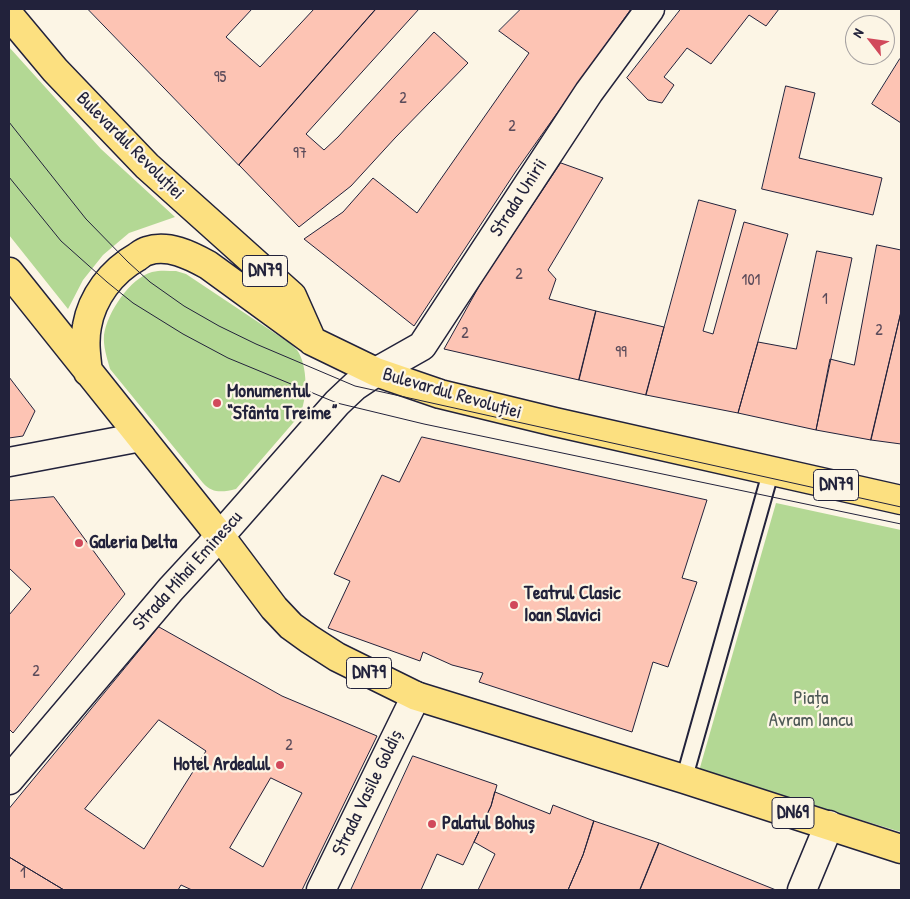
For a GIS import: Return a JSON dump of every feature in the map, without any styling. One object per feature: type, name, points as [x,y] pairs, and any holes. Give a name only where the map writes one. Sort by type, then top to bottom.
[{"type":"main road","name":"Bulevardul Revoluției","points":[[9,15],[55,70],[147,166],[292,296],[312,341],[376,372],[440,394],[771,471]]},
{"type":"main road","points":[[88,372],[85,347],[87,325],[93,308],[100,294],[117,270],[146,251],[177,251],[190,255],[208,265],[312,341]]},
{"type":"main road","name":"DN79","points":[[9,272],[220,536],[274,608],[291,626],[337,657],[416,696],[684,779]]},
{"type":"main road","name":"DN79","points":[[771,471],[901,500]]},
{"type":"main road","name":"DN69","points":[[684,779],[901,849]]},
{"type":"street","name":"Strada Unirii","points":[[376,372],[422,346],[578,109],[650,9]]},
{"type":"street","name":"Strada Mihai Eminescu","points":[[9,780],[165,595],[220,536],[337,403],[376,372]]},
{"type":"street","points":[[9,462],[140,437]]},
{"type":"street","name":"Strada Vasile Goldiș","points":[[321,890],[416,696]]},
{"type":"street","points":[[802,890],[829,825]]},
{"type":"lane","points":[[684,779],[771,471]]},
{"type":"green space","points":[[9,47],[101,149],[175,217],[129,233],[103,255],[83,280],[68,309],[9,235]]},
{"type":"green space","points":[[176,271],[186,274],[289,343],[301,356],[306,383],[304,401],[299,416],[236,489],[214,491],[207,487],[110,369],[104,335],[110,317],[121,298],[136,281],[152,272]]},
{"type":"green space","name":"Piața Avram Iancu","points":[[776,503],[901,530],[901,832],[699,771]]},
{"type":"building","points":[[88,9],[252,9],[226,37],[260,67],[314,9],[376,9],[239,165]]},
{"type":"building","points":[[376,9],[419,9],[306,134],[324,150],[434,32],[468,63],[351,186],[299,227],[239,165]]},
{"type":"building","points":[[521,9],[631,9],[516,171],[414,326],[304,239],[343,212],[373,178],[417,213],[529,53],[499,31]]},
{"type":"building","points":[[681,9],[779,9],[766,26],[749,15],[711,64],[687,48],[664,77],[674,85],[662,103],[648,100],[627,78]]},
{"type":"building","points":[[901,60],[901,123],[872,104]]},
{"type":"building","points":[[786,86],[815,93],[799,158],[882,178],[873,215],[762,189]]},
{"type":"building","points":[[561,163],[603,178],[548,270],[556,279],[549,299],[596,311],[579,380],[444,349],[482,281]]},
{"type":"building","points":[[699,200],[736,210],[703,331],[713,334],[744,222],[788,234],[738,413],[646,395]]},
{"type":"building","points":[[877,245],[901,250],[901,312],[871,440],[816,430],[830,359],[854,365]]},
{"type":"building","points":[[817,251],[852,258],[816,430],[738,413],[758,342],[796,349]]},
{"type":"building","points":[[596,311],[664,327],[646,395],[579,380]]},
{"type":"building","points":[[901,312],[901,444],[871,440]]},
{"type":"building","points":[[9,377],[35,411],[23,436],[9,438]]},
{"type":"building","name":"Teatrul Clasic Ioan Slavici","points":[[422,437],[707,500],[682,578],[697,582],[668,667],[653,662],[632,732],[479,682],[483,673],[452,665],[423,652],[420,661],[328,628],[350,581],[334,574],[382,475],[399,482]]},
{"type":"building","points":[[54,497],[125,594],[13,733],[9,729],[9,615],[31,589],[9,568],[9,501]]},
{"type":"building","name":"Hotel Ardealul","points":[[159,627],[282,696],[377,736],[302,890],[192,890],[181,885],[178,890],[64,890],[9,857],[9,809]],"holes":[[[159,720],[206,751],[144,849],[85,809]],[[271,778],[302,793],[263,867],[230,848]]]},
{"type":"building","name":"Palatul Bohuș","points":[[413,756],[497,785],[491,806],[463,865],[437,854],[421,890],[351,890]]},
{"type":"building","points":[[495,792],[550,814],[553,805],[594,821],[583,855],[568,890],[478,890],[495,854],[474,842],[491,806]]},
{"type":"building","points":[[594,821],[659,843],[640,890],[568,890],[583,855]]},
{"type":"building","points":[[659,843],[776,890],[640,890]]},
{"type":"building","points":[[9,857],[64,890],[9,890]]},
{"type":"tram line","points":[[9,122],[86,219],[150,282],[184,306],[256,344],[355,386],[901,507]]},
{"type":"tram line","points":[[9,177],[61,241],[133,303],[183,334],[228,358],[337,403],[424,424],[901,524]]},
{"type":"place","name":"Monumentul “Sfânta Treime”","points":[[217,403]]},
{"type":"place","name":"Galeria Delta","points":[[79,543]]},
{"type":"place","name":"Teatrul Clasic Ioan Slavici","points":[[514,605]]},
{"type":"place","name":"Hotel Ardealul","points":[[280,765]]},
{"type":"place","name":"Palatul Bohuș","points":[[432,824]]}]
